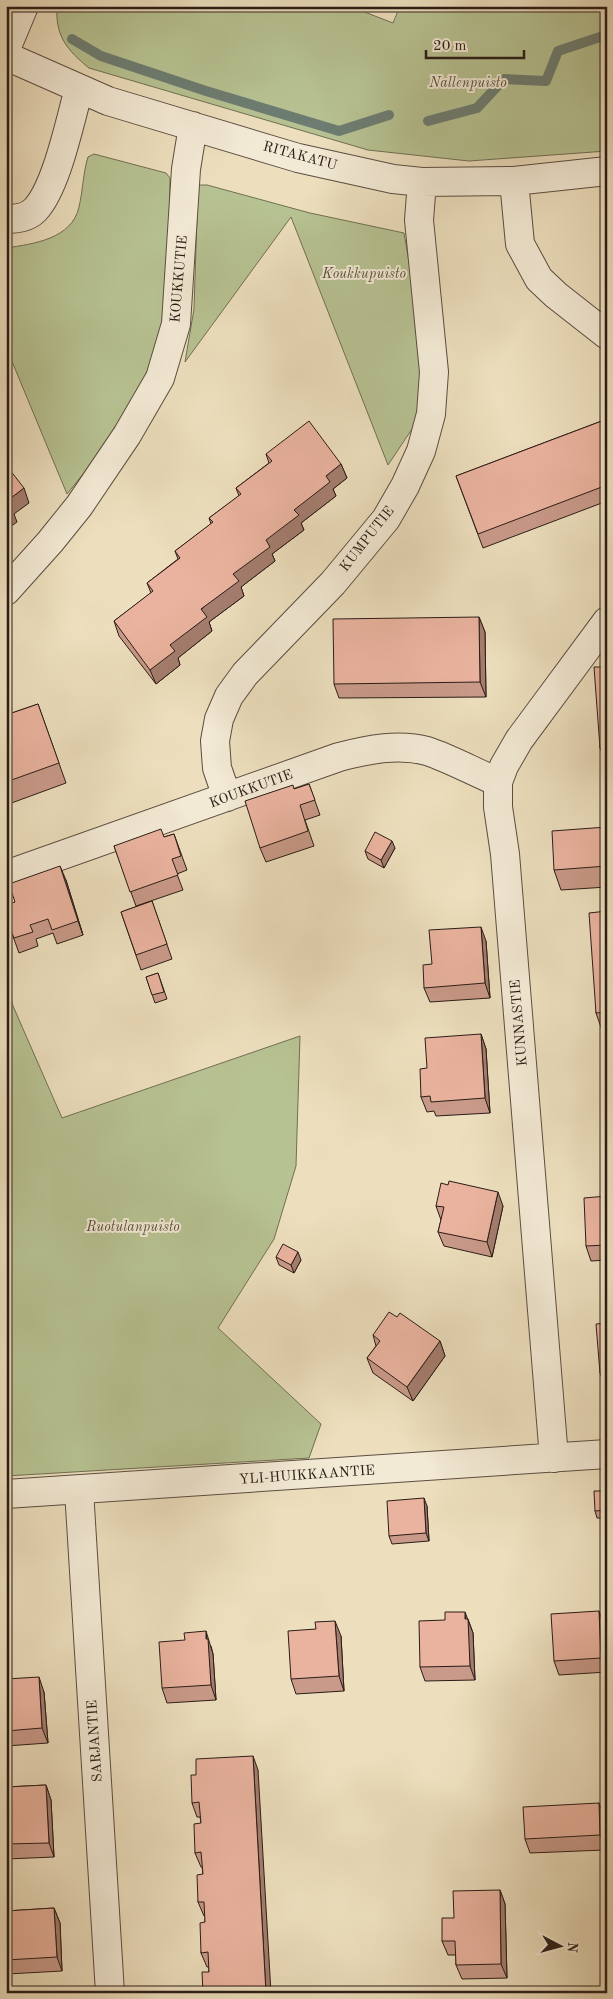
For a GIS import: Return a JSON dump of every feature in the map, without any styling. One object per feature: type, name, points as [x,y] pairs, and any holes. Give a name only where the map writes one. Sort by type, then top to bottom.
[{"type":"street","points":[[6,49],[24,6]]},
{"type":"street","name":"RITAKATU","points":[[6,56],[108,101],[298,158],[393,179],[422,182],[514,181],[607,171]]},
{"type":"street","points":[[6,218],[24,217],[34,211],[42,200],[56,168],[79,89]]},
{"type":"street","name":"KOUKKUTIE","points":[[6,591],[79,506],[127,435],[160,378],[176,324],[186,169],[193,126]]},
{"type":"street","points":[[514,181],[520,244],[539,279],[556,296],[607,334]]},
{"type":"street","name":"KUMPUTIE","points":[[227,797],[217,768],[215,741],[219,719],[229,696],[245,674],[332,582],[386,519],[405,486],[421,451],[431,414],[434,372],[419,220],[422,182]]},
{"type":"street","name":"KUNNASTIE","points":[[554,1458],[536,1217],[505,854],[498,807],[498,782],[504,766],[519,740],[607,621]]},
{"type":"street","name":"KOUKKUTIE","points":[[6,875],[339,757],[369,750],[401,748],[425,751],[498,782]]},
{"type":"street","name":"YLI-HUIKKAANTIE","points":[[6,1494],[607,1454]]},
{"type":"street","name":"SARJANTIE","points":[[79,1490],[110,1993]]},
{"type":"green space","name":"Nallenpuisto","points":[[57,6],[349,6],[393,23],[400,6],[607,6],[607,151],[469,161],[368,150],[89,68],[74,55],[64,42],[58,26]]},
{"type":"green space","points":[[94,154],[166,173],[170,178],[166,301],[160,334],[150,365],[129,410],[96,459],[67,494],[6,347],[6,248],[39,242],[60,233],[68,226],[75,218],[79,207],[88,157]]},
{"type":"green space","name":"Koukkupuisto","points":[[198,185],[207,185],[310,213],[404,233],[420,325],[422,370],[418,420],[388,465],[291,217],[185,362],[194,309]]},
{"type":"green space","name":"Ruotulanpuisto","points":[[6,978],[13,1006],[62,1118],[300,1036],[296,1166],[274,1239],[218,1328],[321,1424],[309,1458],[6,1476]]},
{"type":"building","points":[[607,419],[607,485],[478,534],[456,476]]},
{"type":"building","points":[[309,421],[341,464],[326,476],[330,482],[294,510],[299,515],[266,540],[270,547],[233,574],[239,581],[201,609],[207,617],[170,645],[175,651],[150,670],[114,621],[153,591],[147,583],[180,558],[175,551],[213,522],[209,518],[241,494],[236,488],[272,461],[266,454]]},
{"type":"building","points":[[6,465],[24,488],[7,501],[12,507],[6,511]]},
{"type":"building","points":[[479,617],[480,682],[334,684],[333,619]]},
{"type":"building","points":[[594,667],[607,667],[607,748],[600,748]]},
{"type":"building","points":[[38,704],[59,763],[6,782],[6,715]]},
{"type":"building","points":[[309,784],[315,800],[300,805],[308,831],[260,848],[245,801],[293,785],[294,789]]},
{"type":"building","points":[[607,827],[607,866],[554,870],[552,831]]},
{"type":"building","points":[[161,829],[164,837],[174,834],[181,856],[172,859],[178,875],[130,892],[114,846]]},
{"type":"building","points":[[375,832],[392,841],[381,860],[365,851]]},
{"type":"building","points":[[60,866],[78,921],[52,930],[48,919],[30,925],[33,932],[14,938],[6,917],[6,905],[15,902],[9,884]]},
{"type":"building","points":[[152,901],[167,944],[136,955],[121,912]]},
{"type":"building","points":[[607,911],[607,1012],[596,1013],[589,913]]},
{"type":"building","points":[[481,927],[485,983],[424,988],[423,965],[432,964],[429,930]]},
{"type":"building","points":[[158,973],[164,992],[152,995],[146,977]]},
{"type":"building","points":[[481,1034],[485,1098],[431,1102],[430,1096],[421,1097],[420,1069],[427,1068],[425,1038]]},
{"type":"building","points":[[449,1181],[498,1192],[487,1242],[438,1232],[444,1207],[436,1206],[441,1183],[448,1185]]},
{"type":"building","points":[[607,1196],[607,1245],[586,1246],[584,1198]]},
{"type":"building","points":[[283,1244],[298,1252],[291,1265],[276,1257]]},
{"type":"building","points":[[389,1312],[397,1317],[400,1313],[440,1341],[407,1387],[367,1358],[380,1341],[373,1335]]},
{"type":"building","points":[[607,1323],[607,1372],[600,1373],[596,1324]]},
{"type":"building","points":[[594,1491],[607,1491],[607,1510],[595,1511]]},
{"type":"building","points":[[424,1498],[426,1533],[389,1536],[387,1501]]},
{"type":"building","points":[[599,1611],[601,1658],[554,1661],[551,1614]]},
{"type":"building","points":[[445,1612],[465,1612],[465,1619],[468,1619],[470,1666],[420,1667],[419,1621],[445,1620]]},
{"type":"building","points":[[335,1621],[339,1676],[291,1679],[288,1631],[316,1629],[315,1622]]},
{"type":"building","points":[[206,1631],[211,1685],[162,1688],[159,1642],[185,1640],[184,1633]]},
{"type":"building","points":[[39,1677],[42,1728],[6,1731],[6,1679]]},
{"type":"building","points":[[253,1756],[266,1993],[203,1993],[202,1972],[209,1972],[208,1952],[201,1953],[200,1923],[205,1922],[204,1902],[198,1902],[197,1875],[203,1874],[201,1852],[195,1853],[194,1824],[201,1823],[199,1802],[192,1803],[191,1775],[196,1775],[196,1759]]},
{"type":"building","points":[[46,1785],[49,1843],[6,1844],[6,1787]]},
{"type":"building","points":[[599,1803],[600,1835],[525,1839],[523,1807]]},
{"type":"building","points":[[500,1890],[501,1964],[456,1965],[455,1941],[442,1941],[442,1918],[454,1918],[453,1891]]},
{"type":"building","points":[[54,1908],[57,1957],[6,1960],[6,1911]]},
{"type":"waterway","points":[[428,121],[477,108],[504,79],[546,81],[558,51],[603,36],[607,37]]},
{"type":"waterway","points":[[72,39],[101,56],[206,91],[339,131],[389,115]]}]
